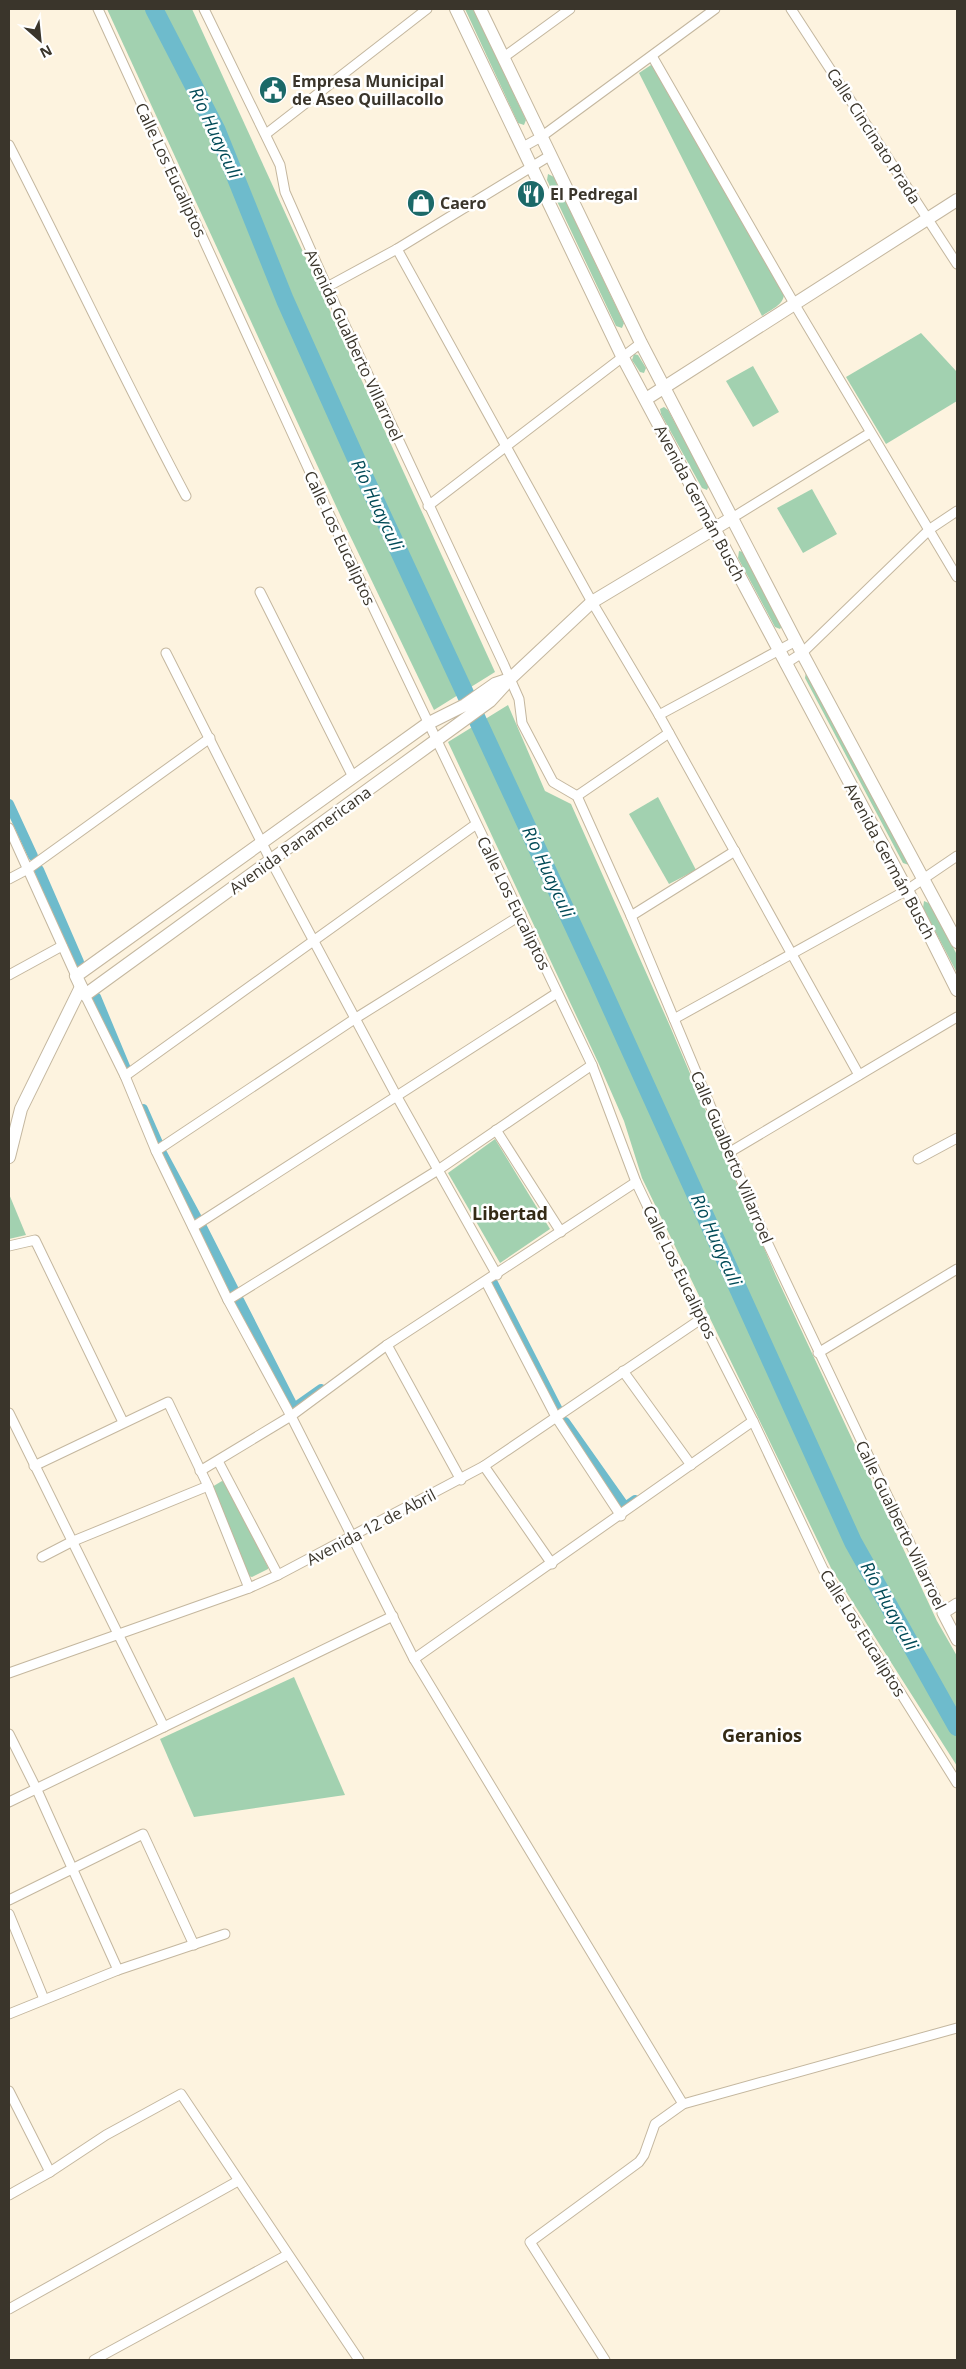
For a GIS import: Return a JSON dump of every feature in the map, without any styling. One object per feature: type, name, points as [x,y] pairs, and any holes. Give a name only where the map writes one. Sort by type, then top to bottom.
[{"type":"main road","name":"Avenida Germán Busch","points":[[456,9],[622,356],[784,664],[907,890],[957,990]]},
{"type":"main road","name":"Avenida Germán Busch","points":[[480,9],[664,388],[802,653],[957,942]]},
{"type":"main road","points":[[646,399],[957,200]]},
{"type":"main road","name":"Avenida Panamericana","points":[[80,986],[271,861],[435,741],[468,709],[510,679],[592,602],[732,518]]},
{"type":"main road","name":"Avenida Panamericana","points":[[9,1157],[21,1109],[80,986],[262,843],[427,724],[468,709]]},
{"type":"street","name":"Calle Los Eucaliptos","points":[[98,9],[427,724],[592,1065],[636,1182],[701,1319],[753,1420],[823,1569],[957,1783]]},
{"type":"street","name":"Avenida Gualberto Villarroel","points":[[204,9],[266,134],[280,165],[285,192],[327,288],[510,679]]},
{"type":"street","points":[[266,134],[427,9]]},
{"type":"street","points":[[504,57],[570,9]]},
{"type":"street","points":[[523,147],[541,137],[715,9]]},
{"type":"street","name":"Calle Cincinato Prada","points":[[791,9],[957,264]]},
{"type":"street","points":[[652,56],[795,305],[838,375],[870,433],[930,529],[957,578]]},
{"type":"street","points":[[9,145],[60,245],[129,390],[186,496]]},
{"type":"street","points":[[327,288],[397,249],[550,155]]},
{"type":"street","points":[[397,249],[592,602],[659,715],[859,1075]]},
{"type":"street","points":[[428,506],[641,343]]},
{"type":"street","name":"Avenida Panamericana","points":[[732,518],[870,433]]},
{"type":"street","points":[[784,664],[802,653],[930,529],[957,511]]},
{"type":"street","points":[[260,592],[353,777]]},
{"type":"street","points":[[659,715],[796,641]]},
{"type":"street","points":[[166,653],[271,861],[396,1095],[497,1274]]},
{"type":"street","points":[[510,679],[519,699],[522,723],[553,782],[577,796],[669,733]]},
{"type":"street","points":[[9,880],[210,738]]},
{"type":"street","name":"Calle Gualberto Villarroel","points":[[577,796],[631,916],[768,1244],[942,1613],[957,1640]]},
{"type":"street","points":[[125,1076],[475,825]]},
{"type":"street","points":[[9,828],[80,986],[125,1076],[156,1151],[228,1300],[291,1416],[394,1616],[414,1660],[683,2104]]},
{"type":"street","points":[[631,916],[735,851]]},
{"type":"street","points":[[674,1019],[907,890],[957,856]]},
{"type":"street","points":[[156,1151],[356,1018],[521,915]]},
{"type":"street","points":[[9,975],[62,946]]},
{"type":"street","points":[[193,1227],[557,993]]},
{"type":"street","points":[[730,1152],[957,1016]]},
{"type":"street","points":[[228,1300],[438,1170],[592,1065]]},
{"type":"street","points":[[496,1130],[561,1232]]},
{"type":"street","points":[[918,1159],[957,1138]]},
{"type":"street","points":[[200,1471],[291,1416],[387,1345],[486,1282],[636,1182]]},
{"type":"street","points":[[9,1246],[35,1240],[123,1422]]},
{"type":"street","points":[[818,1353],[957,1269]]},
{"type":"street","points":[[486,1282],[556,1417],[621,1516]]},
{"type":"street","name":"Avenida 12 de Abril","points":[[9,1673],[248,1588],[278,1575],[461,1480],[701,1319]]},
{"type":"street","points":[[387,1345],[461,1480]]},
{"type":"street","points":[[623,1371],[691,1466]]},
{"type":"street","points":[[34,1466],[168,1402],[208,1486],[248,1588]]},
{"type":"street","points":[[9,1413],[71,1542],[164,1727]]},
{"type":"street","points":[[414,1660],[621,1516],[753,1420]]},
{"type":"street","points":[[218,1461],[278,1575]]},
{"type":"street","points":[[484,1466],[552,1564]]},
{"type":"street","points":[[42,1557],[71,1542],[208,1486]]},
{"type":"street","points":[[942,1613],[957,1604]]},
{"type":"street","points":[[9,1802],[394,1616]]},
{"type":"street","points":[[9,1734],[37,1790],[118,1970]]},
{"type":"street","points":[[9,1900],[143,1834],[194,1945]]},
{"type":"street","points":[[9,1914],[44,1999]]},
{"type":"street","points":[[9,2014],[118,1970],[225,1934]]},
{"type":"street","points":[[604,2360],[530,2242],[639,2162],[644,2155],[655,2124],[683,2104],[957,2028]]},
{"type":"street","points":[[9,2092],[50,2172]]},
{"type":"street","points":[[9,2195],[50,2172],[106,2135],[181,2094],[359,2360]]},
{"type":"street","points":[[9,2309],[238,2181]]},
{"type":"street","points":[[94,2360],[287,2255]]},
{"type":"green space","points":[[107,9],[192,9],[495,672],[434,710],[342,519]]},
{"type":"green space","points":[[465,9],[474,9],[526,120],[524,125],[518,123]]},
{"type":"green space","points":[[651,65],[655,66],[784,294],[779,304],[762,316],[639,73]]},
{"type":"green space","points":[[548,174],[554,177],[624,323],[622,328],[616,326],[547,180]]},
{"type":"green space","points":[[921,333],[957,372],[957,401],[886,444],[846,377]]},
{"type":"green space","points":[[634,354],[638,355],[646,368],[644,373],[640,372],[632,360]]},
{"type":"green space","points":[[753,366],[779,412],[753,427],[726,381]]},
{"type":"green space","points":[[664,407],[668,410],[709,485],[707,490],[702,488],[661,414],[660,409]]},
{"type":"green space","points":[[812,489],[837,534],[803,553],[777,508]]},
{"type":"green space","points":[[739,551],[743,552],[782,626],[780,629],[775,627],[738,558]]},
{"type":"green space","points":[[806,672],[909,865],[903,863],[805,678]]},
{"type":"green space","points":[[508,705],[545,791],[571,804],[669,1024],[776,1276],[937,1621],[957,1656],[957,1766],[831,1568],[642,1178],[624,1121],[598,1062],[448,742]]},
{"type":"green space","points":[[658,797],[696,870],[669,884],[629,814]]},
{"type":"green space","points":[[924,901],[931,904],[957,955],[957,973],[923,908]]},
{"type":"green space","points":[[495,1139],[550,1229],[500,1263],[448,1173]]},
{"type":"green space","points":[[9,1194],[26,1235],[9,1239]]},
{"type":"green space","points":[[222,1481],[225,1482],[268,1567],[268,1569],[252,1577],[248,1576],[212,1487]]},
{"type":"green space","points":[[294,1677],[345,1795],[194,1817],[160,1739]]},
{"type":"waterway","name":"Río Huayculi","points":[[154,9],[217,131],[285,300],[358,463],[596,975],[853,1542],[957,1727]]},
{"type":"waterway","points":[[9,804],[33,856]]},
{"type":"waterway","points":[[39,870],[79,962]]},
{"type":"waterway","points":[[96,997],[126,1069]]},
{"type":"waterway","points":[[143,1109],[158,1143]]},
{"type":"waterway","points":[[162,1153],[197,1218]]},
{"type":"waterway","points":[[202,1227],[234,1290]]},
{"type":"waterway","points":[[493,1283],[558,1410]]},
{"type":"waterway","points":[[239,1300],[294,1408],[321,1389]]},
{"type":"waterway","points":[[565,1422],[625,1507],[635,1500]]},
{"type":"place","name":"Empresa Municipal de Aseo Quillacollo","points":[[273,90]]},
{"type":"place","name":"El Pedregal","points":[[531,194]]},
{"type":"place","name":"Caero","points":[[421,203]]},
{"type":"district","name":"Libertad","points":[[510,1214]]},
{"type":"district","name":"Geranios","points":[[762,1736]]}]
